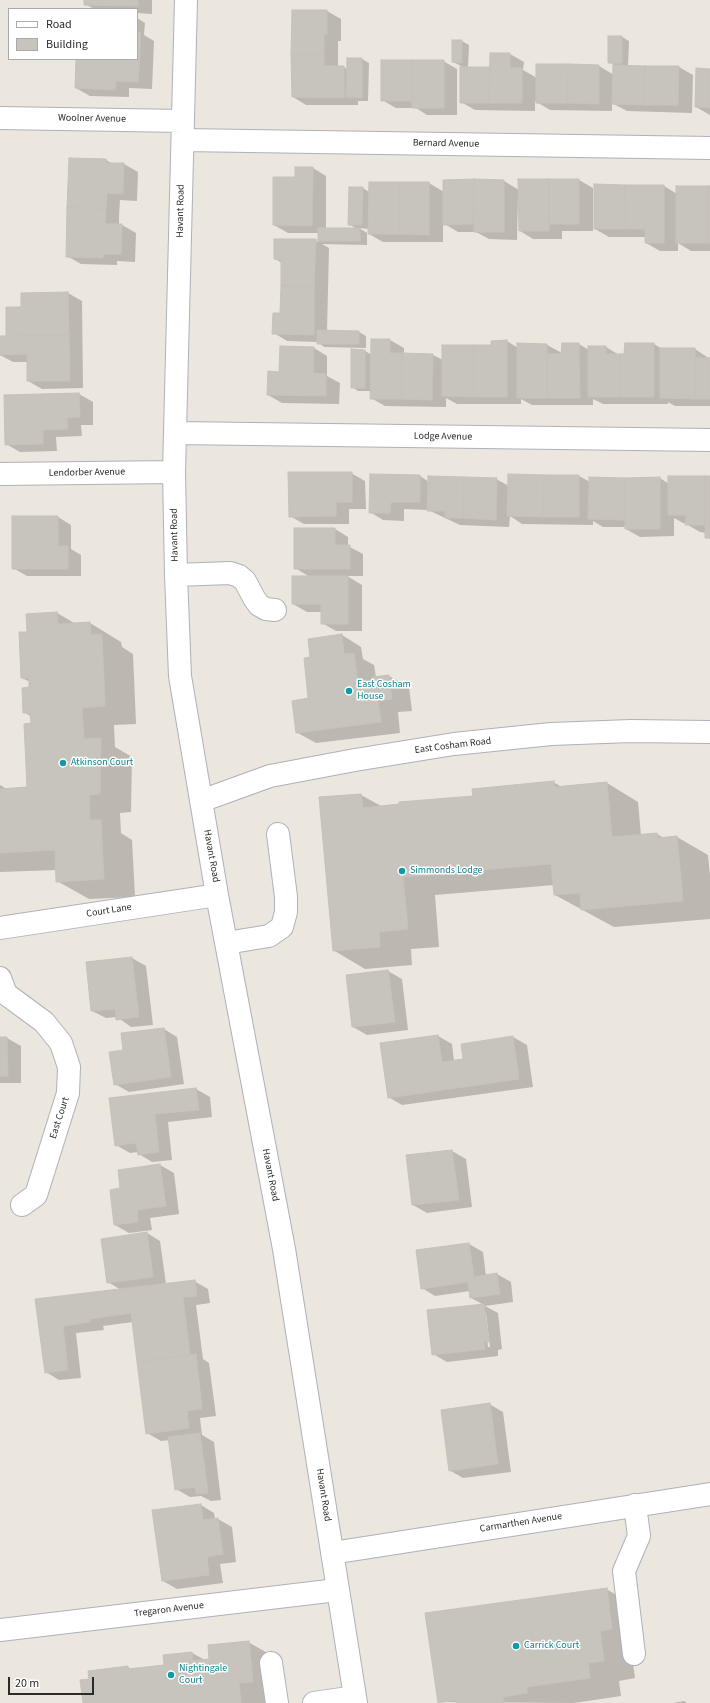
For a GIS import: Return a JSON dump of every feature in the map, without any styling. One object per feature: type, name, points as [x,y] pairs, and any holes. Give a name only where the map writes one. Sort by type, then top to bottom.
[{"type":"street","name":"Havant Road","points":[[186,0],[174,472],[180,676],[217,895],[284,1249],[355,1700]]},
{"type":"street","name":"Woolner Avenue","points":[[0,118],[183,131]]},
{"type":"street","name":"Bernard Avenue","points":[[183,131],[710,148]]},
{"type":"street","name":"Lodge Avenue","points":[[176,433],[710,440]]},
{"type":"street","name":"Lendorber Avenue","points":[[0,474],[174,472]]},
{"type":"street","points":[[176,575],[230,574],[238,576],[245,581],[259,605],[266,609],[275,610]]},
{"type":"street","name":"East Cosham Road","points":[[201,801],[270,776],[454,744],[559,734],[630,731],[710,732]]},
{"type":"street","points":[[226,942],[269,936],[282,927],[286,912],[286,896],[278,834]]},
{"type":"street","name":"Court Lane","points":[[0,928],[217,895]]},
{"type":"street","name":"East Court","points":[[0,978],[6,994],[44,1022],[61,1043],[69,1067],[68,1093],[36,1195],[22,1205]]},
{"type":"street","name":"Carmarthen Avenue","points":[[332,1553],[710,1494]]},
{"type":"street","points":[[634,1654],[624,1572],[639,1536],[635,1505]]},
{"type":"street","name":"Tregaron Avenue","points":[[0,1630],[337,1590]]},
{"type":"street","points":[[271,1663],[277,1703]]},
{"type":"street","points":[[314,1703],[355,1700]]},
{"type":"building","points":[[84,0],[138,0],[138,6],[84,5]]},
{"type":"building","points":[[292,10],[327,10],[327,34],[324,34],[324,54],[291,54]]},
{"type":"building","points":[[138,32],[140,32],[140,53],[138,53]]},
{"type":"building","points":[[608,36],[622,36],[622,63],[608,63]]},
{"type":"building","points":[[452,40],[462,40],[461,63],[452,62]]},
{"type":"building","points":[[138,53],[140,53],[138,82],[116,81],[115,90],[75,88],[76,60],[138,60]]},
{"type":"building","points":[[490,53],[510,53],[510,68],[522,68],[522,103],[489,103]]},
{"type":"building","points":[[291,54],[324,54],[324,66],[344,66],[344,98],[292,97]]},
{"type":"building","points":[[347,58],[362,58],[362,98],[346,97]]},
{"type":"building","points":[[381,60],[412,60],[412,101],[381,101]]},
{"type":"building","points":[[412,60],[444,60],[444,108],[412,108]]},
{"type":"building","points":[[536,64],[568,64],[567,103],[536,103]]},
{"type":"building","points":[[568,64],[599,65],[599,104],[567,103]]},
{"type":"building","points":[[613,65],[645,66],[644,105],[612,104]]},
{"type":"building","points":[[645,66],[679,66],[678,105],[644,105]]},
{"type":"building","points":[[460,67],[490,67],[489,103],[460,103]]},
{"type":"building","points":[[696,68],[710,69],[710,108],[695,107]]},
{"type":"building","points":[[69,158],[106,159],[106,163],[124,163],[123,194],[107,193],[106,209],[67,207]]},
{"type":"building","points":[[295,167],[313,167],[312,226],[273,225],[273,177],[295,177]]},
{"type":"building","points":[[474,179],[473,224],[443,225],[443,180]]},
{"type":"building","points":[[474,179],[504,180],[504,232],[474,232]]},
{"type":"building","points":[[518,179],[549,179],[549,231],[519,231]]},
{"type":"building","points":[[549,179],[579,179],[579,224],[549,224]]},
{"type":"building","points":[[369,182],[399,182],[399,234],[368,234]]},
{"type":"building","points":[[399,182],[429,182],[429,235],[399,234]]},
{"type":"building","points":[[594,184],[625,185],[626,229],[594,229]]},
{"type":"building","points":[[625,185],[664,185],[664,243],[645,243],[645,229],[626,229]]},
{"type":"building","points":[[676,186],[707,186],[707,243],[676,243]]},
{"type":"building","points":[[707,186],[710,186],[710,243],[707,243]]},
{"type":"building","points":[[349,187],[363,187],[362,225],[348,225]]},
{"type":"building","points":[[67,207],[106,209],[105,224],[122,224],[121,254],[103,254],[103,258],[66,257]]},
{"type":"building","points":[[318,228],[360,228],[360,241],[318,241]]},
{"type":"building","points":[[274,239],[316,239],[314,287],[281,286],[281,260],[274,259]]},
{"type":"building","points":[[281,286],[314,287],[314,335],[272,334],[273,313],[280,313]]},
{"type":"building","points":[[68,292],[69,335],[6,336],[6,307],[21,307],[21,293]]},
{"type":"building","points":[[317,330],[359,331],[359,344],[317,344]]},
{"type":"building","points":[[69,335],[70,381],[27,381],[27,354],[0,355],[0,336]]},
{"type":"building","points":[[371,339],[390,339],[390,353],[402,353],[402,399],[370,399]]},
{"type":"building","points":[[507,340],[507,397],[474,397],[474,345],[491,345],[491,341]]},
{"type":"building","points":[[517,343],[547,344],[547,398],[517,398]]},
{"type":"building","points":[[562,343],[579,343],[580,398],[547,398],[547,354],[561,354]]},
{"type":"building","points":[[625,343],[654,343],[654,397],[620,397],[620,354],[624,354]]},
{"type":"building","points":[[442,345],[474,345],[474,397],[442,396]]},
{"type":"building","points":[[280,346],[314,347],[313,373],[326,374],[326,396],[267,395],[268,371],[279,372]]},
{"type":"building","points":[[588,346],[606,346],[606,354],[620,354],[620,397],[588,397]]},
{"type":"building","points":[[660,348],[695,348],[695,399],[660,398]]},
{"type":"building","points":[[351,349],[365,350],[365,388],[351,388]]},
{"type":"building","points":[[402,353],[433,354],[432,400],[402,399]]},
{"type":"building","points":[[695,358],[710,358],[710,399],[695,399]]},
{"type":"building","points":[[79,393],[80,417],[67,418],[68,429],[43,430],[43,444],[5,445],[4,395]]},
{"type":"building","points":[[288,472],[352,472],[352,502],[336,502],[336,516],[289,517]]},
{"type":"building","points":[[370,474],[420,475],[420,502],[391,502],[390,513],[369,513]]},
{"type":"building","points":[[508,474],[544,475],[543,517],[507,516]]},
{"type":"building","points":[[544,475],[579,475],[579,517],[543,517]]},
{"type":"building","points":[[428,476],[464,477],[463,518],[445,518],[445,511],[427,511]]},
{"type":"building","points":[[668,476],[705,476],[705,525],[685,525],[686,515],[668,515]]},
{"type":"building","points":[[705,476],[710,476],[710,538],[705,538]]},
{"type":"building","points":[[464,477],[497,478],[496,520],[463,518]]},
{"type":"building","points":[[589,477],[625,478],[625,520],[588,519]]},
{"type":"building","points":[[660,477],[660,529],[625,529],[625,478]]},
{"type":"building","points":[[12,516],[58,516],[58,546],[68,546],[68,569],[12,569]]},
{"type":"building","points":[[294,528],[335,528],[335,545],[350,545],[350,569],[294,569]]},
{"type":"building","points":[[292,576],[348,576],[348,624],[321,624],[321,604],[292,604]]},
{"type":"building","name":"Atkinson Court","points":[[57,612],[58,624],[90,622],[91,635],[102,634],[105,706],[82,708],[84,739],[101,738],[100,794],[89,795],[90,820],[101,820],[104,879],[56,882],[55,850],[0,853],[0,789],[27,787],[24,724],[31,723],[30,713],[23,713],[22,688],[29,687],[29,678],[21,678],[19,632],[27,632],[26,614]]},
{"type":"building","name":"East Cosham House","points":[[342,634],[344,654],[354,653],[358,683],[373,682],[373,677],[389,675],[392,699],[378,701],[381,722],[296,733],[292,701],[308,698],[304,658],[310,657],[308,639]]},
{"type":"building","name":"Simmonds Lodge","points":[[554,781],[554,787],[607,782],[612,837],[657,833],[658,838],[677,836],[683,901],[581,910],[580,893],[554,895],[551,864],[403,877],[408,929],[379,932],[380,947],[333,951],[319,797],[361,794],[363,808],[399,804],[399,802],[473,796],[472,789]]},
{"type":"building","points":[[132,957],[139,1017],[116,1020],[115,1009],[91,1011],[86,962]]},
{"type":"building","points":[[388,970],[395,1022],[352,1027],[346,975]]},
{"type":"building","points":[[164,1028],[171,1077],[114,1085],[109,1052],[123,1050],[121,1033]]},
{"type":"building","points":[[438,1035],[442,1062],[463,1059],[461,1044],[513,1036],[519,1079],[388,1098],[380,1043]]},
{"type":"building","points":[[0,1037],[7,1037],[8,1076],[0,1076]]},
{"type":"building","points":[[196,1088],[199,1110],[155,1114],[159,1152],[138,1155],[136,1143],[115,1146],[109,1098]]},
{"type":"building","points":[[452,1150],[459,1200],[412,1205],[406,1155]]},
{"type":"building","points":[[160,1164],[166,1206],[137,1210],[138,1222],[114,1225],[110,1190],[120,1188],[118,1170]]},
{"type":"building","points":[[147,1232],[153,1277],[107,1283],[101,1239]]},
{"type":"building","points":[[469,1243],[474,1277],[497,1273],[500,1294],[470,1298],[468,1282],[421,1289],[416,1250]]},
{"type":"building","points":[[195,1280],[197,1296],[183,1297],[190,1355],[137,1362],[131,1313],[90,1319],[90,1322],[63,1326],[68,1370],[45,1373],[35,1299]]},
{"type":"building","points":[[484,1304],[489,1342],[484,1342],[485,1349],[432,1355],[427,1310]]},
{"type":"building","points":[[196,1354],[202,1409],[187,1411],[189,1428],[146,1434],[137,1362]]},
{"type":"building","points":[[490,1403],[498,1464],[449,1471],[441,1410]]},
{"type":"building","points":[[200,1433],[208,1493],[196,1494],[195,1487],[175,1490],[168,1437]]},
{"type":"building","points":[[201,1504],[203,1520],[218,1518],[223,1554],[207,1557],[209,1575],[162,1581],[152,1510]]},
{"type":"building","name":"Carrick Court","points":[[607,1588],[612,1629],[600,1631],[604,1661],[588,1663],[590,1678],[527,1687],[527,1693],[503,1697],[504,1703],[457,1703],[456,1700],[438,1703],[425,1613]]},
{"type":"building","name":"Nightingale Court","points":[[249,1641],[253,1682],[239,1683],[241,1703],[83,1703],[80,1680],[89,1679],[88,1671],[128,1666],[128,1669],[164,1665],[163,1655],[192,1652],[193,1661],[209,1659],[208,1645]]},
{"type":"place","name":"East Cosham House","points":[[349,691]]},
{"type":"place","name":"Atkinson Court","points":[[63,763]]},
{"type":"place","name":"Simmonds Lodge","points":[[402,871]]},
{"type":"place","name":"Carrick Court","points":[[516,1646]]},
{"type":"place","name":"Nightingale Court","points":[[171,1675]]}]
